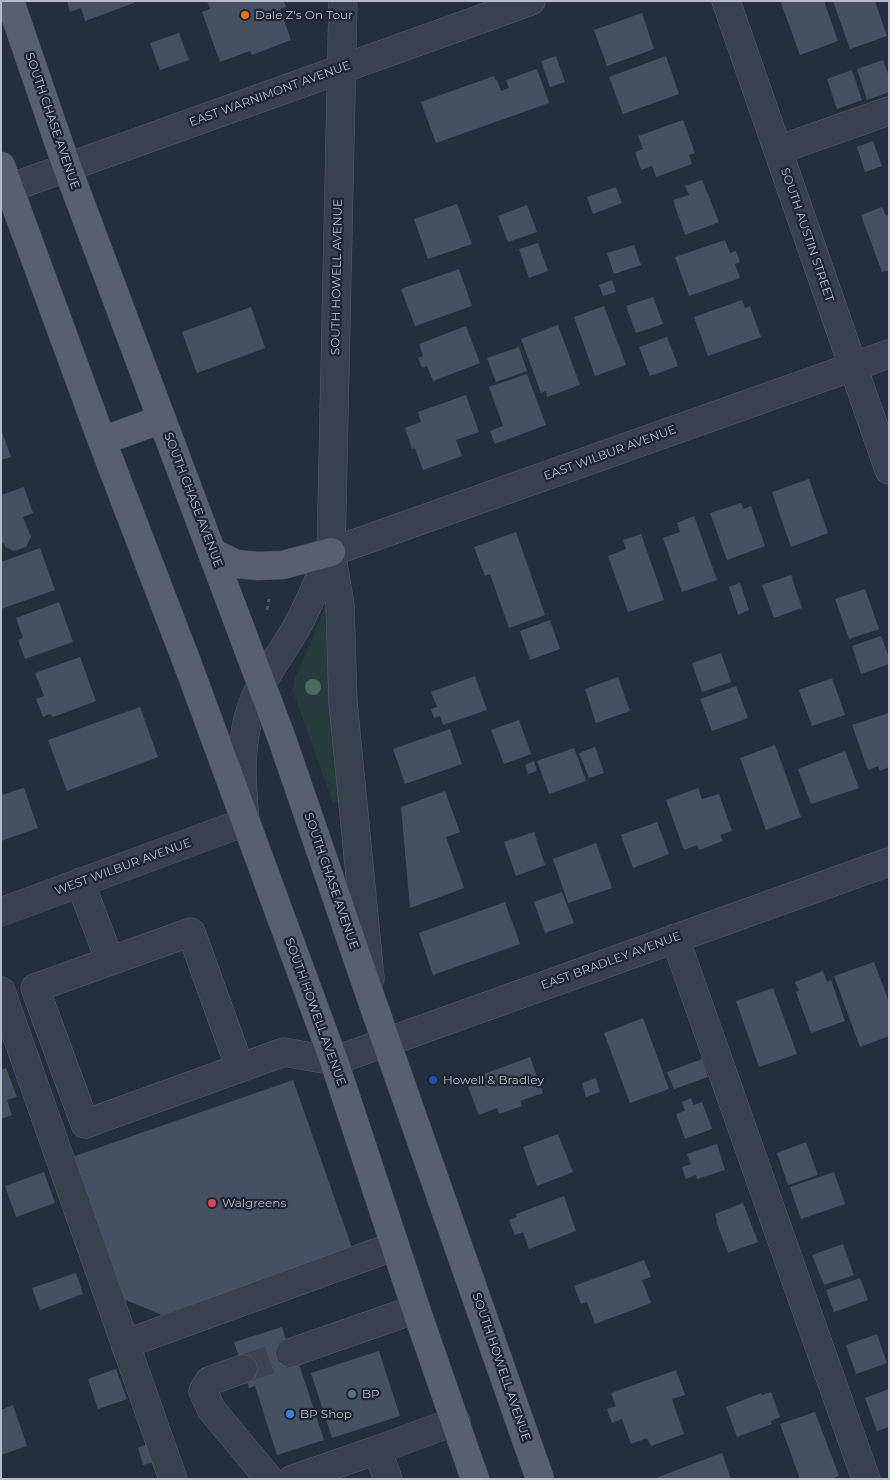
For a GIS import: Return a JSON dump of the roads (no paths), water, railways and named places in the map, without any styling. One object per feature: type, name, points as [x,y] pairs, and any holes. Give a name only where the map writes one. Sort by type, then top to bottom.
[{"type":"main road","name":"SOUTH CHASE AVENUE","points":[[10,1],[67,167],[262,684],[372,1001]]},
{"type":"main road","points":[[4,182],[185,656],[246,822]]},
{"type":"main road","points":[[102,441],[162,419]]},
{"type":"main road","points":[[212,552],[236,564],[258,566],[283,565],[332,552]]},
{"type":"main road","name":"SOUTH HOWELL AVENUE","points":[[246,822],[334,1061],[416,1309],[475,1479]]},
{"type":"main road","name":"SOUTH HOWELL AVENUE","points":[[372,1001],[540,1479]]},
{"type":"street","name":"SOUTH HOWELL AVENUE","points":[[343,1],[332,552],[340,605],[343,702],[372,1001]]},
{"type":"street","name":"EAST WARNIMONT AVENUE","points":[[4,182],[67,167],[531,1]]},
{"type":"street","name":"SOUTH AUSTIN STREET","points":[[726,1],[889,470]]},
{"type":"street","points":[[778,150],[889,111]]},
{"type":"street","name":"EAST WILBUR AVENUE","points":[[332,552],[889,354]]},
{"type":"street","name":"SOUTH HOWELL AVENUE","points":[[246,822],[242,776],[243,744],[250,714],[262,684],[300,622],[332,552]]},
{"type":"street","name":"WEST WILBUR AVENUE","points":[[1,912],[246,822]]},
{"type":"street","name":"EAST BRADLEY AVENUE","points":[[334,1061],[889,862]]},
{"type":"street","points":[[80,882],[110,961]]},
{"type":"street","points":[[240,1068],[191,932],[36,988],[84,1124],[240,1068],[284,1052],[334,1061]]},
{"type":"street","points":[[675,938],[866,1479]]},
{"type":"street","points":[[1,991],[173,1479]]},
{"type":"street","points":[[125,1344],[395,1246]]},
{"type":"street","points":[[296,1351],[416,1309]]},
{"type":"street","points":[[243,1369],[209,1381],[204,1391],[211,1409],[269,1479]]},
{"type":"street","points":[[293,1479],[456,1421]]},
{"type":"street","points":[[377,1450],[388,1479]]},
{"type":"tunnel","points":[[243,1369],[290,1353]]},
{"type":"place","name":"Dale Z's On Tour","points":[[245,15]]},
{"type":"place","name":"Howell & Bradley","points":[[433,1080]]},
{"type":"place","name":"Walgreens","points":[[212,1203]]},
{"type":"place","name":"BP","points":[[352,1394]]},
{"type":"place","name":"BP Shop","points":[[290,1414]]}]
